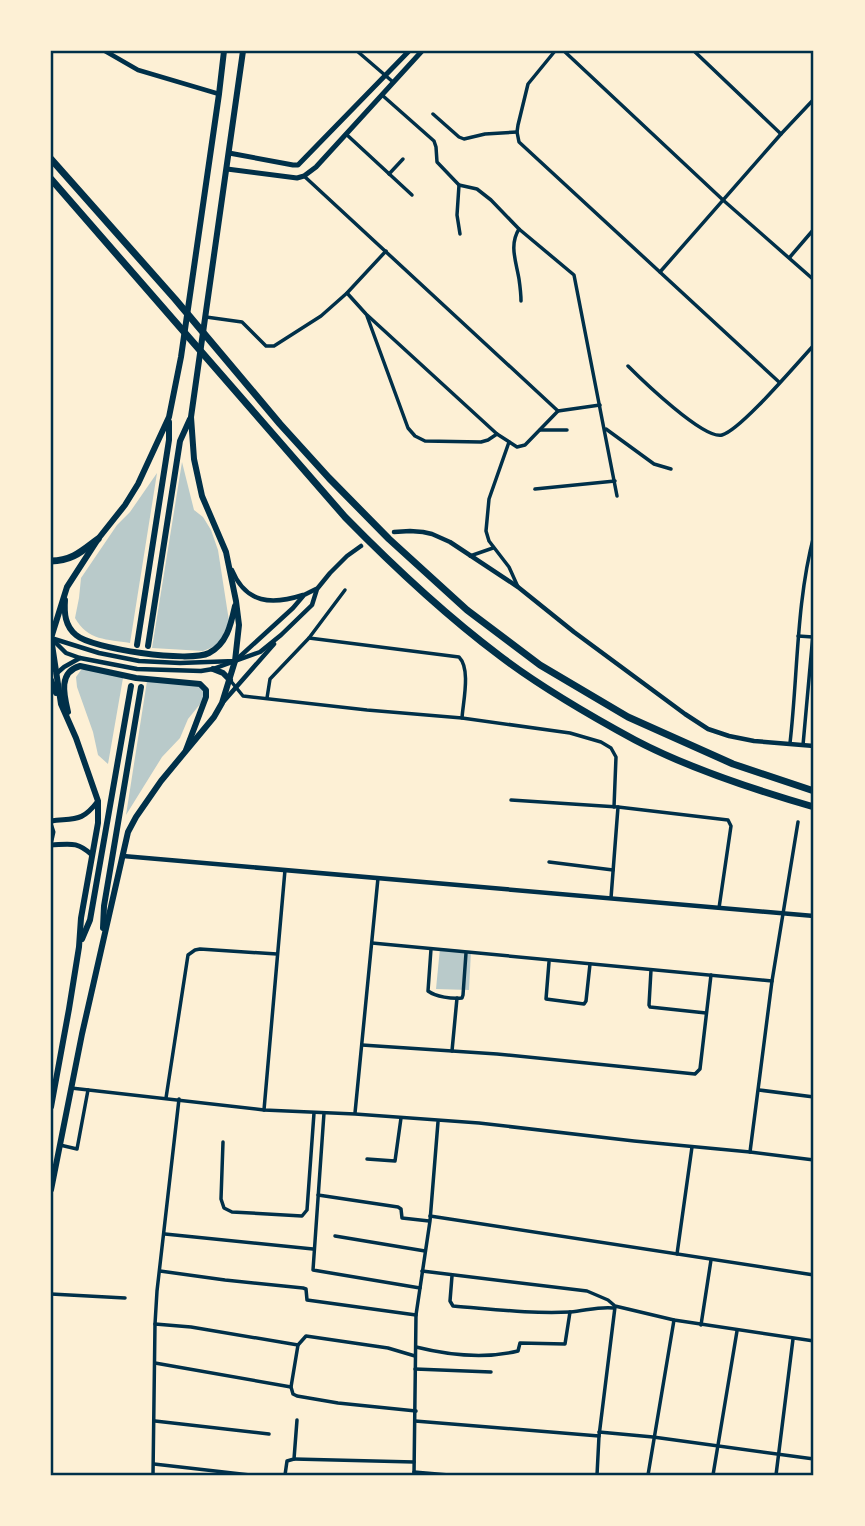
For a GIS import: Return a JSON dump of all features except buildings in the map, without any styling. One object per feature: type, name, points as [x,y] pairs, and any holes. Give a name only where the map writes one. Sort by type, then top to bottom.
[{"type":"highway","points":[[51,159],[329,478],[467,610],[540,665],[628,717],[733,764],[814,791]]},
{"type":"highway","points":[[51,179],[345,517],[458,623],[550,691],[637,740],[713,773],[814,807]]},
{"type":"highway","points":[[51,561],[62,561],[75,556],[98,539]]},
{"type":"main road","points":[[137,645],[224,51]]},
{"type":"main road","points":[[51,1190],[101,947],[128,832],[161,781],[214,717],[222,703],[235,661],[239,625],[236,601],[226,552],[202,496],[194,459],[191,417],[243,51]]},
{"type":"main road","points":[[229,153],[298,165],[409,51]]},
{"type":"main road","points":[[226,169],[297,178],[304,176],[422,51]]},
{"type":"main road","points":[[51,1107],[79,947],[81,918],[98,822],[98,801],[53,677],[51,638],[66,587],[138,484],[169,417]]},
{"type":"main road","points":[[148,646],[180,440],[191,417]]},
{"type":"main road","points":[[71,579],[64,608],[66,622],[72,631],[81,639],[141,652],[186,657],[209,653],[225,637],[236,601]]},
{"type":"main road","points":[[71,728],[63,684],[66,675],[74,668],[80,666],[136,678],[200,684],[206,697],[185,751]]},
{"type":"main road","points":[[213,669],[230,680]]},
{"type":"main road","points":[[79,947],[90,919],[131,686]]},
{"type":"main road","points":[[101,947],[104,906],[141,687]]},
{"type":"main road","points":[[92,855],[75,844],[51,843],[51,823],[88,814],[98,801]]},
{"type":"street","points":[[105,51],[138,70],[219,94]]},
{"type":"street","points":[[357,51],[393,82]]},
{"type":"street","points":[[555,51],[528,84],[524,94],[517,132],[519,142],[779,382]]},
{"type":"street","points":[[564,51],[723,200],[814,280]]},
{"type":"street","points":[[694,51],[781,134]]},
{"type":"street","points":[[382,95],[434,142],[437,162],[459,184],[482,193],[519,229],[574,275],[617,496]]},
{"type":"street","points":[[660,272],[814,99]]},
{"type":"street","points":[[433,114],[464,139],[485,134],[517,132]]},
{"type":"street","points":[[346,134],[412,195]]},
{"type":"street","points":[[389,174],[403,159]]},
{"type":"street","points":[[304,176],[558,411]]},
{"type":"street","points":[[459,184],[457,215],[460,234]]},
{"type":"street","points":[[519,229],[514,237],[513,250],[521,301]]},
{"type":"street","points":[[790,257],[814,229]]},
{"type":"street","points":[[206,317],[243,322],[266,346],[272,347],[321,316],[347,293],[386,251]]},
{"type":"street","points":[[347,293],[366,314],[497,434],[517,447],[523,447],[558,411],[600,405]]},
{"type":"street","points":[[366,314],[408,428],[415,436],[430,442],[481,442],[497,434]]},
{"type":"street","points":[[628,366],[689,421],[704,430],[723,435],[741,424],[814,345]]},
{"type":"street","points":[[605,428],[658,467],[671,469]]},
{"type":"street","points":[[540,430],[567,430]]},
{"type":"street","points":[[509,442],[492,490],[486,531],[493,548],[509,567],[518,587]]},
{"type":"street","points":[[535,489],[615,481]]},
{"type":"street","points":[[394,532],[432,534],[450,542],[518,587],[574,632],[708,729],[754,741],[814,746]]},
{"type":"street","points":[[790,743],[805,572],[814,535]]},
{"type":"street","points":[[226,552],[236,580],[244,589],[269,601],[281,601],[317,589],[347,556],[361,546]]},
{"type":"street","points":[[470,556],[493,548]]},
{"type":"street","points":[[51,638],[66,653],[137,669],[213,669],[260,652],[312,605],[317,589]]},
{"type":"street","points":[[267,698],[270,679],[309,638],[345,590]]},
{"type":"street","points":[[51,638],[100,653],[139,661],[235,661],[304,595]]},
{"type":"street","points":[[803,745],[814,623]]},
{"type":"street","points":[[222,703],[281,635]]},
{"type":"street","points":[[798,636],[813,637]]},
{"type":"street","points":[[309,638],[459,657],[464,663],[466,677],[462,718]]},
{"type":"street","points":[[53,677],[80,658]]},
{"type":"street","points":[[230,680],[243,696],[462,718],[570,733],[601,742],[611,748],[616,757],[611,898]]},
{"type":"street","points":[[511,800],[616,807],[728,820],[731,826],[719,909]]},
{"type":"street","points":[[750,1152],[772,981],[798,822]]},
{"type":"street","points":[[122,856],[814,916]]},
{"type":"street","points":[[550,862],[613,870]]},
{"type":"street","points":[[264,1110],[285,870]]},
{"type":"street","points":[[355,1114],[378,878]]},
{"type":"street","points":[[372,943],[772,981]]},
{"type":"street","points":[[166,1098],[188,955],[200,949],[278,954]]},
{"type":"street","points":[[431,949],[428,991],[433,995],[457,998],[462,998],[463,995],[466,953]]},
{"type":"street","points":[[549,961],[546,999],[584,1004],[590,964]]},
{"type":"street","points":[[651,970],[650,1007],[706,1013]]},
{"type":"street","points":[[362,1045],[497,1054],[695,1074],[700,1069],[711,975]]},
{"type":"street","points":[[452,1051],[457,998]]},
{"type":"street","points":[[71,1088],[264,1110],[479,1123],[814,1160]]},
{"type":"street","points":[[60,1145],[77,1149],[88,1090]]},
{"type":"street","points":[[759,1090],[814,1097]]},
{"type":"street","points":[[153,1475],[155,1324],[179,1100]]},
{"type":"street","points":[[223,1142],[221,1199],[224,1208],[232,1212],[302,1216],[307,1210],[314,1113]]},
{"type":"street","points":[[324,1114],[313,1271],[420,1288]]},
{"type":"street","points":[[367,1159],[395,1161],[401,1118]]},
{"type":"street","points":[[438,1121],[430,1222],[416,1315],[414,1474],[449,1475]]},
{"type":"street","points":[[677,1254],[692,1147]]},
{"type":"street","points":[[318,1195],[398,1208],[402,1210],[402,1218],[430,1222]]},
{"type":"street","points":[[430,1216],[814,1275]]},
{"type":"street","points":[[164,1234],[313,1249]]},
{"type":"street","points":[[335,1236],[425,1251]]},
{"type":"street","points":[[701,1325],[711,1259]]},
{"type":"street","points":[[160,1271],[306,1289],[307,1299],[416,1315]]},
{"type":"street","points":[[422,1271],[587,1291],[608,1300],[615,1307]]},
{"type":"street","points":[[452,1276],[450,1301],[453,1306],[570,1312],[615,1307],[701,1325],[814,1341]]},
{"type":"street","points":[[51,1294],[125,1298]]},
{"type":"street","points":[[597,1475],[599,1434],[615,1307]]},
{"type":"street","points":[[416,1346],[432,1351],[496,1356],[518,1351],[520,1343],[565,1344],[570,1312]]},
{"type":"street","points":[[648,1475],[674,1320]]},
{"type":"street","points":[[155,1324],[191,1327],[298,1345]]},
{"type":"street","points":[[713,1475],[737,1331]]},
{"type":"street","points":[[415,1356],[388,1348],[306,1336],[298,1345],[291,1387],[293,1394],[338,1403],[416,1411]]},
{"type":"street","points":[[776,1475],[793,1339]]},
{"type":"street","points":[[155,1363],[291,1387]]},
{"type":"street","points":[[415,1369],[491,1372]]},
{"type":"street","points":[[294,1459],[297,1420]]},
{"type":"street","points":[[155,1421],[269,1434]]},
{"type":"street","points":[[415,1421],[653,1437],[814,1460]]},
{"type":"street","points":[[285,1475],[289,1459],[414,1462]]},
{"type":"street","points":[[154,1464],[250,1475]]},
{"type":"shaded area","points":[[182,462],[194,510],[203,517],[211,530],[218,550],[229,621],[221,640],[203,651],[152,648]]},
{"type":"shaded area","points":[[157,473],[130,643],[99,638],[80,626],[75,618],[81,578]]},
{"type":"shaded area","points":[[92,669],[123,678],[108,764],[98,755],[77,687],[76,677],[81,670]]},
{"type":"shaded area","points":[[147,681],[200,686],[205,691],[205,698],[188,719],[180,738],[162,757],[126,815]]},
{"type":"shaded area","points":[[440,948],[471,951],[469,990],[436,989]]}]
